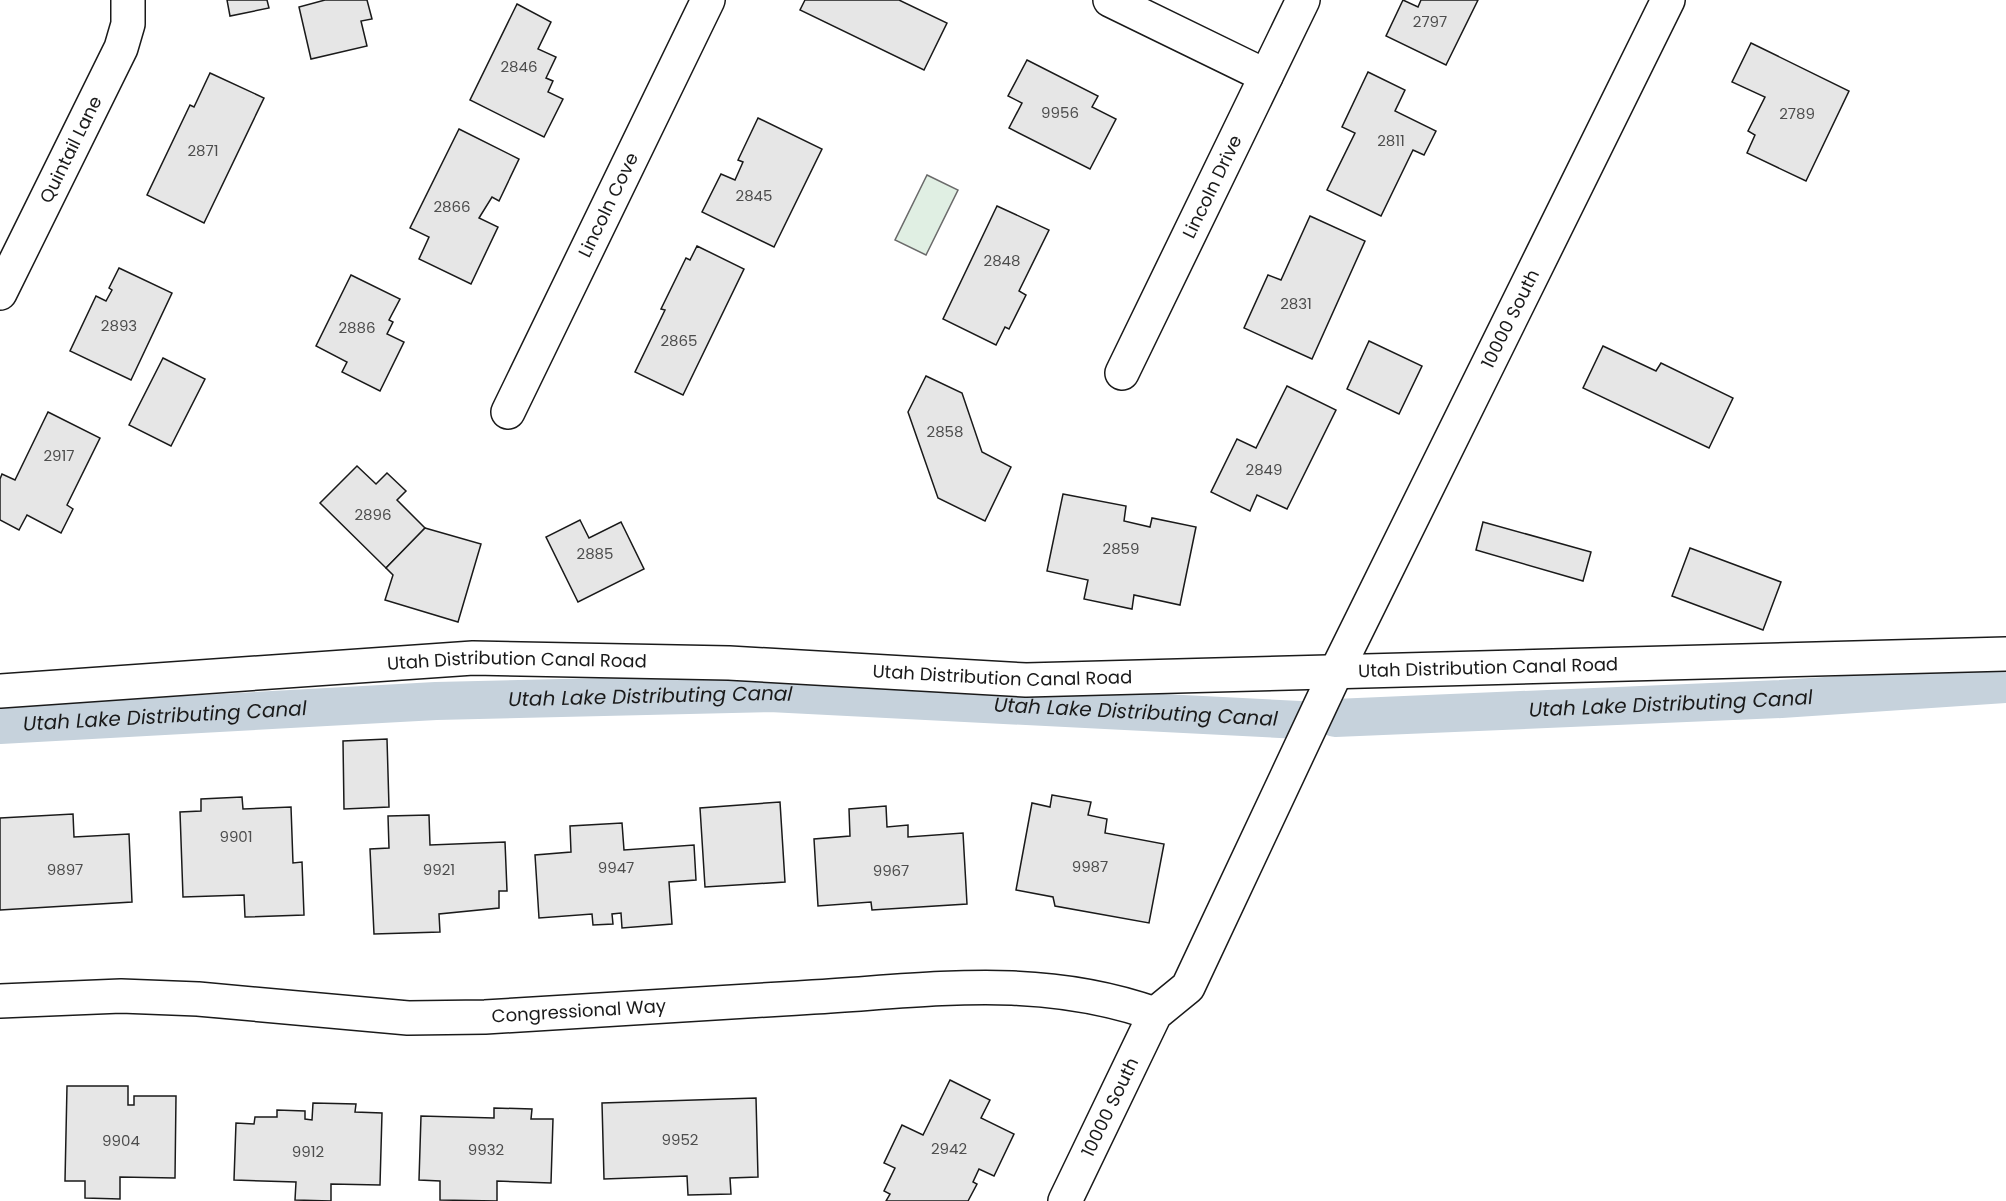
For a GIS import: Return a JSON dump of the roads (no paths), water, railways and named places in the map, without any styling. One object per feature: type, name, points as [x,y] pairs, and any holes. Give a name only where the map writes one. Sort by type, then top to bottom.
[{"type":"street","name":"Quintail Lane","points":[[0,293],[121,48],[128,24],[128,0]]},
{"type":"street","name":"Lincoln Cove","points":[[508,412],[708,0]]},
{"type":"street","points":[[1110,0],[1266,76]]},
{"type":"street","name":"Lincoln Drive","points":[[1122,373],[1303,0]]},
{"type":"street","name":"10000 South","points":[[1065,1201],[1155,1014],[1188,987],[1352,639],[1668,0]]},
{"type":"street","name":"Utah Distribution Canal Road","points":[[0,691],[472,658],[729,663],[1026,680],[2006,654]]},
{"type":"street","name":"Congressional Way","points":[[0,1001],[121,996],[154,997],[419,1018],[485,1017],[998,987],[1084,994],[1155,1014]]},
{"type":"waterway","name":"Utah Lake Distributing Canal","points":[[1335,718],[1781,699],[2006,684]]},
{"type":"waterway","name":"Utah Lake Distributing Canal","points":[[0,725],[436,701],[770,693],[1300,720]]}]
